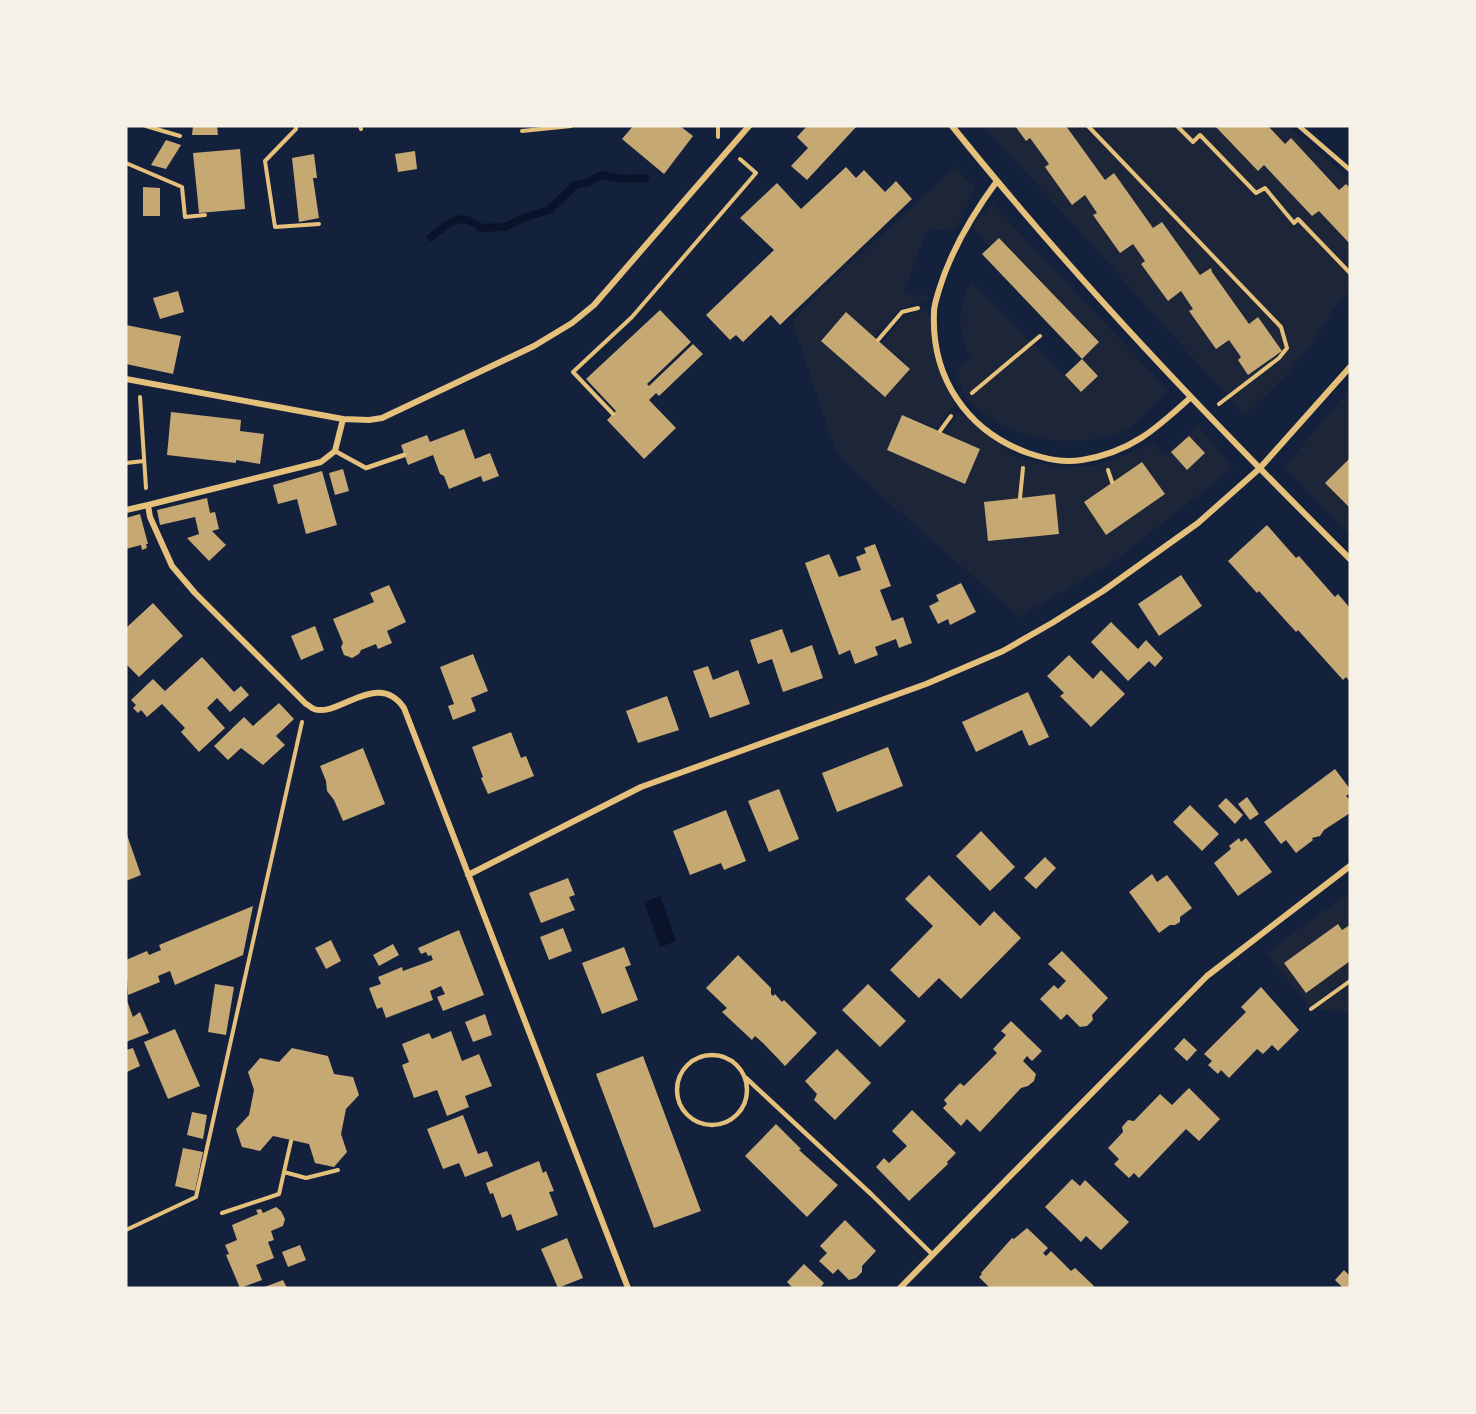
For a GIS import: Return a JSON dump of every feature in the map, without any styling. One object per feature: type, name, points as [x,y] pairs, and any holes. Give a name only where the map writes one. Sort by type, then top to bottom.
[{"type":"street","points":[[126,379],[344,419],[382,418],[534,346],[572,324],[594,304],[749,126]]},
{"type":"street","points":[[952,126],[997,182],[1191,398],[1350,559]]},
{"type":"street","points":[[997,182],[973,214],[963,234],[943,279],[934,310],[935,337],[941,366],[952,393],[971,417],[993,437],[1025,452],[1044,459],[1081,460],[1117,451],[1134,443],[1154,431],[1191,398]]},
{"type":"street","points":[[468,875],[641,787],[914,688],[1003,651],[1103,591],[1198,523],[1259,469],[1350,367]]},
{"type":"street","points":[[126,510],[321,462],[335,451],[344,419]]},
{"type":"street","points":[[148,505],[150,517],[172,566],[195,593],[306,704],[314,710],[325,710],[365,694],[392,695],[404,708],[628,1288]]},
{"type":"street","points":[[900,1288],[1207,976],[1350,866]]},
{"type":"lane","points":[[1299,126],[1350,170]]},
{"type":"lane","points":[[335,451],[366,468],[404,455]]},
{"type":"lane","points":[[746,1078],[748,1089],[741,1110],[734,1118],[724,1123],[713,1126],[692,1120],[677,1100],[676,1088],[679,1077],[685,1066],[695,1058],[719,1055],[730,1059],[740,1068],[746,1078],[933,1255]]},
{"type":"path","points":[[146,126],[180,136]]},
{"type":"path","points":[[296,126],[296,129],[265,161],[275,226],[319,224]]},
{"type":"path","points":[[522,131],[571,126]]},
{"type":"path","points":[[1088,126],[1281,327],[1287,348],[1279,358],[1208,415]]},
{"type":"path","points":[[1177,126],[1193,142],[1200,135],[1256,193],[1265,188],[1294,223],[1298,219],[1350,273]]},
{"type":"path","points":[[126,163],[182,187],[185,217],[205,215]]},
{"type":"path","points":[[613,414],[573,372],[632,317],[756,173],[745,163]]},
{"type":"path","points":[[879,340],[902,312],[936,303]]},
{"type":"path","points":[[960,403],[1040,336]]},
{"type":"path","points":[[139,381],[144,475]]},
{"type":"path","points":[[1020,498],[1025,452]]},
{"type":"path","points":[[126,463],[144,461]]},
{"type":"path","points":[[126,1230],[196,1197],[306,704]]},
{"type":"path","points":[[1311,1009],[1350,981]]},
{"type":"path","points":[[222,1213],[279,1194],[291,1141]]},
{"type":"path","points":[[284,1172],[306,1178],[338,1170]]},
{"type":"shaded area","points":[[982,126],[1288,126],[1350,179],[1350,291],[1333,310],[1308,349],[1284,378],[1245,415]]},
{"type":"shaded area","points":[[955,167],[975,188],[956,229],[926,231],[904,294],[928,296],[927,300],[901,308],[874,337],[846,312],[821,340],[885,397],[910,369],[882,343],[904,317],[926,308],[954,406],[936,428],[902,415],[887,450],[965,484],[980,449],[946,434],[958,411],[1015,457],[1049,465],[1092,466],[1110,462],[1154,442],[1163,457],[1198,425],[1233,468],[1113,562],[1019,617],[869,485],[836,452],[792,321],[820,292]]},
{"type":"shaded area","points":[[992,203],[1168,390],[1134,425],[1120,433],[1098,439],[1060,441],[1039,438],[996,422],[974,406],[968,398],[955,370],[971,357],[963,340],[960,320],[963,300],[971,282],[1081,392],[1098,376],[1082,359],[1099,342],[999,238],[989,247],[973,226]]},
{"type":"shaded area","points":[[1350,388],[1350,535],[1285,466]]},
{"type":"shaded area","points":[[1350,892],[1350,1012],[1311,1009],[1266,953]]},
{"type":"shaded area","points":[[660,896],[676,941],[660,947],[644,902]]},
{"type":"building","points":[[193,126],[217,126],[218,135],[192,135]]},
{"type":"building","points":[[633,126],[680,126],[693,136],[664,174],[622,139]]},
{"type":"building","points":[[807,126],[857,126],[807,180],[791,166],[808,148],[797,137]]},
{"type":"building","points":[[1015,126],[1066,126],[1105,180],[1114,173],[1153,228],[1162,222],[1200,275],[1211,268],[1249,324],[1258,317],[1282,351],[1248,375],[1238,360],[1241,357],[1229,340],[1216,349],[1189,311],[1193,309],[1181,291],[1168,301],[1141,264],[1145,261],[1133,244],[1120,253],[1093,215],[1097,213],[1085,195],[1072,205],[1045,167],[1049,164],[1030,138],[1026,141]]},
{"type":"building","points":[[1215,126],[1268,126],[1285,144],[1291,138],[1339,190],[1346,184],[1350,188],[1350,244],[1319,211],[1312,216],[1264,165],[1258,171]]},
{"type":"building","points":[[166,140],[181,145],[166,169],[151,165]]},
{"type":"building","points":[[240,149],[245,209],[199,213],[193,153]]},
{"type":"building","points":[[415,151],[417,169],[398,172],[395,154]]},
{"type":"building","points":[[314,154],[317,178],[313,178],[319,218],[299,222],[292,158]]},
{"type":"building","points":[[846,167],[856,178],[864,170],[885,192],[896,181],[912,199],[780,325],[771,315],[743,342],[736,335],[730,340],[706,315],[774,250],[740,218],[777,183],[801,209]]},
{"type":"building","points":[[143,187],[160,188],[160,216],[143,216]]},
{"type":"building","points":[[999,238],[1099,342],[1082,359],[982,254]]},
{"type":"building","points":[[178,291],[184,312],[160,319],[153,298]]},
{"type":"building","points":[[660,310],[691,342],[647,384],[649,386],[693,344],[703,354],[659,396],[656,393],[649,400],[676,428],[644,459],[607,420],[616,411],[586,379]]},
{"type":"building","points":[[846,312],[910,369],[885,397],[821,341]]},
{"type":"building","points":[[126,325],[181,336],[173,374],[126,364]]},
{"type":"building","points":[[1082,359],[1098,376],[1081,392],[1065,375]]},
{"type":"building","points":[[171,412],[241,420],[240,431],[264,434],[260,464],[167,455]]},
{"type":"building","points":[[902,415],[980,449],[965,484],[887,450]]},
{"type":"building","points":[[464,429],[475,459],[490,453],[499,476],[483,482],[481,476],[449,489],[433,455],[408,465],[401,445],[427,435],[430,442]]},
{"type":"building","points":[[1189,436],[1205,453],[1187,470],[1171,452]]},
{"type":"building","points":[[1350,458],[1350,508],[1325,483]]},
{"type":"building","points":[[1142,462],[1165,494],[1106,535],[1084,502]]},
{"type":"building","points":[[343,469],[349,491],[335,495],[329,473]]},
{"type":"building","points":[[322,471],[337,525],[306,534],[297,499],[278,504],[273,485]]},
{"type":"building","points":[[1055,494],[1059,534],[988,541],[984,502]]},
{"type":"building","points":[[207,498],[210,513],[215,512],[219,529],[212,531],[226,545],[209,561],[187,538],[199,534],[195,517],[160,525],[157,510]]},
{"type":"building","points":[[140,514],[147,548],[142,550],[141,545],[126,549],[126,518]]},
{"type":"building","points":[[1267,525],[1296,558],[1299,556],[1335,597],[1338,594],[1350,608],[1350,682],[1346,677],[1343,680],[1298,630],[1296,632],[1228,561]]},
{"type":"building","points":[[875,544],[891,586],[880,590],[892,621],[903,617],[912,643],[899,648],[896,639],[875,647],[878,655],[855,664],[850,650],[839,655],[805,563],[829,554],[839,577],[861,570],[856,557],[866,553],[864,548]]},
{"type":"building","points":[[1181,575],[1202,606],[1159,636],[1138,604]]},
{"type":"building","points":[[961,583],[976,612],[950,625],[948,619],[938,624],[929,606],[939,601],[936,595]]},
{"type":"building","points":[[389,585],[406,622],[387,631],[392,643],[378,649],[376,644],[361,650],[352,658],[344,655],[341,647],[343,643],[333,619],[374,602],[370,593]]},
{"type":"building","points":[[153,603],[183,636],[139,677],[126,664],[126,628]]},
{"type":"building","points":[[1111,622],[1138,649],[1146,640],[1163,658],[1155,667],[1149,661],[1128,681],[1091,642]]},
{"type":"building","points":[[315,626],[324,650],[301,660],[291,636]]},
{"type":"building","points":[[782,629],[791,653],[812,645],[823,678],[783,692],[772,659],[758,664],[750,640]]},
{"type":"building","points":[[473,654],[488,691],[471,698],[476,711],[453,720],[448,706],[454,704],[440,667]]},
{"type":"building","points":[[1069,655],[1093,679],[1101,670],[1125,694],[1091,727],[1060,696],[1064,693],[1047,676]]},
{"type":"building","points":[[202,657],[234,692],[241,686],[249,695],[230,712],[217,698],[207,708],[225,728],[199,752],[181,732],[185,728],[162,704],[147,717],[141,710],[138,713],[133,708],[136,705],[131,700],[153,679],[165,691]]},
{"type":"building","points":[[708,666],[713,680],[738,670],[750,704],[710,718],[693,671]]},
{"type":"building","points":[[1028,692],[1049,737],[1029,746],[1022,730],[976,752],[962,722]]},
{"type":"building","points":[[667,696],[679,730],[638,743],[626,711]]},
{"type":"building","points":[[279,703],[294,719],[276,736],[285,745],[263,765],[241,748],[228,760],[214,746],[244,717],[253,726]]},
{"type":"building","points":[[511,732],[521,758],[526,756],[534,776],[488,794],[472,747]]},
{"type":"building","points":[[888,747],[903,786],[837,812],[822,773]]},
{"type":"building","points":[[363,748],[385,804],[343,821],[334,800],[327,791],[320,766]]},
{"type":"building","points":[[1335,769],[1350,789],[1350,793],[1346,796],[1350,800],[1350,813],[1324,830],[1320,836],[1312,838],[1313,840],[1296,853],[1286,840],[1281,844],[1264,822]]},
{"type":"building","points":[[779,789],[799,839],[769,852],[748,801]]},
{"type":"building","points":[[1247,797],[1259,814],[1250,820],[1238,804]]},
{"type":"building","points":[[1226,798],[1243,815],[1235,824],[1218,806]]},
{"type":"building","points":[[1190,805],[1219,834],[1202,851],[1173,822]]},
{"type":"building","points":[[726,810],[746,861],[724,870],[721,863],[690,875],[673,831]]},
{"type":"building","points":[[981,831],[1015,867],[990,891],[956,856]]},
{"type":"building","points":[[126,832],[141,875],[126,881]]},
{"type":"building","points":[[1239,838],[1241,842],[1246,838],[1272,872],[1238,896],[1214,863],[1231,849],[1229,846]]},
{"type":"building","points":[[1045,857],[1056,868],[1036,889],[1024,878]]},
{"type":"building","points":[[1152,874],[1157,882],[1167,875],[1192,908],[1180,917],[1180,922],[1170,925],[1159,933],[1129,892]]},
{"type":"building","points":[[929,875],[980,926],[994,911],[1021,938],[961,999],[939,978],[919,998],[890,970],[933,926],[905,899]]},
{"type":"building","points":[[568,878],[575,895],[569,897],[575,910],[541,923],[529,893]]},
{"type":"building","points":[[253,906],[243,955],[175,985],[170,971],[158,976],[160,982],[128,995],[126,960],[147,951],[149,955],[161,950],[159,945]]},
{"type":"building","points":[[1338,924],[1342,930],[1350,925],[1350,961],[1306,993],[1284,963]]},
{"type":"building","points":[[563,928],[572,951],[549,960],[540,937]]},
{"type":"building","points":[[459,930],[484,995],[443,1011],[437,997],[445,994],[441,986],[430,991],[433,1000],[386,1018],[382,1007],[377,1009],[369,988],[381,984],[378,977],[402,967],[403,971],[433,960],[426,952],[421,954],[418,948]]},
{"type":"building","points":[[331,940],[341,961],[326,969],[315,948]]},
{"type":"building","points":[[393,944],[399,955],[379,966],[373,955]]},
{"type":"building","points":[[624,947],[631,965],[625,967],[638,1000],[602,1014],[582,963]]},
{"type":"building","points":[[1062,951],[1108,998],[1092,1015],[1093,1020],[1087,1026],[1080,1027],[1067,1014],[1061,1020],[1040,999],[1054,985],[1058,989],[1066,981],[1048,964]]},
{"type":"building","points":[[738,955],[771,988],[773,996],[775,994],[782,1002],[784,1000],[817,1033],[785,1066],[755,1036],[752,1040],[722,1012],[727,1008],[706,988]]},
{"type":"building","points":[[215,984],[234,987],[226,1035],[208,1032]]},
{"type":"building","points":[[868,984],[906,1021],[880,1047],[842,1010]]},
{"type":"building","points":[[1261,987],[1299,1030],[1278,1051],[1272,1045],[1263,1054],[1257,1049],[1229,1078],[1221,1070],[1218,1074],[1208,1065],[1212,1061],[1204,1054],[1246,1012],[1241,1007]]},
{"type":"building","points":[[126,998],[133,1017],[140,1012],[149,1033],[126,1042]]},
{"type":"building","points":[[485,1014],[492,1035],[473,1042],[465,1022]]},
{"type":"building","points":[[1011,1021],[1042,1051],[1032,1061],[1027,1056],[1023,1061],[1036,1074],[1034,1081],[1021,1088],[980,1132],[967,1119],[961,1126],[943,1108],[947,1104],[944,1100],[960,1083],[964,1086],[997,1053],[993,1049],[1006,1035],[1001,1031]]},
{"type":"building","points":[[175,1029],[200,1086],[168,1099],[144,1042]]},
{"type":"building","points":[[451,1031],[462,1061],[479,1054],[492,1086],[465,1096],[469,1107],[447,1116],[437,1090],[414,1098],[402,1065],[409,1062],[402,1044],[429,1033],[432,1039]]},
{"type":"building","points":[[1184,1038],[1197,1050],[1187,1061],[1174,1049]]},
{"type":"building","points":[[133,1048],[140,1066],[127,1072],[126,1050]]},
{"type":"building","points":[[292,1048],[328,1056],[334,1074],[353,1077],[359,1095],[346,1109],[341,1134],[347,1152],[334,1167],[315,1163],[309,1144],[273,1136],[260,1151],[242,1147],[236,1129],[249,1115],[254,1090],[248,1072],[260,1058],[279,1062]]},
{"type":"building","points":[[837,1049],[871,1083],[835,1120],[814,1100],[817,1094],[805,1081]]},
{"type":"building","points":[[643,1056],[701,1211],[654,1228],[596,1074]]},
{"type":"building","points":[[1189,1088],[1220,1119],[1199,1141],[1186,1129],[1139,1178],[1134,1173],[1129,1178],[1114,1164],[1119,1159],[1108,1148],[1123,1132],[1122,1127],[1128,1120],[1134,1121],[1160,1094],[1172,1105]]},
{"type":"building","points":[[912,1110],[956,1153],[947,1162],[948,1164],[909,1201],[876,1167],[884,1158],[889,1163],[907,1146],[892,1131]]},
{"type":"building","points":[[192,1112],[207,1115],[203,1139],[187,1135]]},
{"type":"building","points":[[463,1115],[478,1154],[487,1151],[493,1166],[465,1177],[459,1163],[443,1169],[427,1129]]},
{"type":"building","points":[[776,1124],[801,1149],[799,1150],[838,1185],[807,1217],[745,1156]]},
{"type":"building","points":[[183,1148],[203,1152],[195,1191],[175,1186]]},
{"type":"building","points":[[539,1161],[554,1191],[549,1192],[558,1215],[517,1231],[511,1214],[502,1218],[493,1193],[490,1194],[486,1183]]},
{"type":"building","points":[[1072,1179],[1080,1186],[1085,1180],[1129,1222],[1101,1250],[1086,1236],[1081,1242],[1045,1207]]},
{"type":"building","points":[[276,1207],[285,1219],[283,1226],[271,1231],[274,1240],[268,1242],[274,1258],[256,1265],[262,1280],[240,1288],[226,1255],[229,1254],[225,1245],[237,1240],[232,1225],[258,1214],[256,1210],[261,1209],[263,1213]]},
{"type":"building","points":[[845,1220],[876,1251],[862,1266],[862,1272],[856,1278],[849,1280],[838,1269],[833,1274],[819,1261],[827,1253],[820,1246]]},
{"type":"building","points":[[1027,1228],[1048,1248],[1043,1253],[1046,1256],[1051,1251],[1071,1271],[1075,1268],[1094,1286],[1092,1288],[990,1288],[979,1277],[981,1273],[1012,1238],[1014,1239]]},
{"type":"building","points":[[567,1238],[583,1278],[558,1288],[541,1249]]},
{"type":"building","points":[[300,1245],[306,1260],[288,1267],[282,1252]]},
{"type":"building","points":[[804,1264],[824,1283],[820,1288],[793,1288],[787,1282]]},
{"type":"building","points":[[1344,1270],[1350,1276],[1350,1288],[1343,1288],[1335,1280]]},
{"type":"building","points":[[283,1280],[287,1288],[262,1288]]},
{"type":"waterway","points":[[431,237],[449,223],[461,219],[481,228],[505,227],[523,218],[549,210],[575,185],[589,182],[601,175],[622,179],[645,178]]}]
